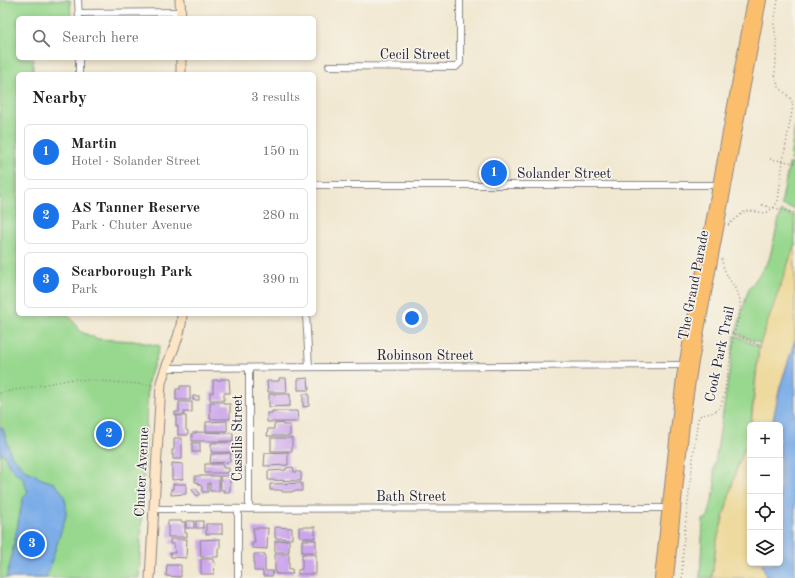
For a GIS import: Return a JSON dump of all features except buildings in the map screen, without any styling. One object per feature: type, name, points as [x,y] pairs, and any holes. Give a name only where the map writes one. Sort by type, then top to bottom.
[{"type":"main road","points":[[180,0],[180,15]]},
{"type":"main road","name":"The Grand Parade","points":[[660,578],[684,365],[753,0]]},
{"type":"main road","name":"The Grand Parade","points":[[668,578],[685,414],[692,367],[761,0]]},
{"type":"main road","points":[[181,60],[181,72]]},
{"type":"main road","name":"Chuter Avenue","points":[[150,578],[161,383],[165,368],[178,336],[182,316]]},
{"type":"street","points":[[78,0],[79,15],[180,15]]},
{"type":"street","name":"Cecil Street","points":[[329,66],[456,67],[460,63],[460,0]]},
{"type":"street","points":[[79,60],[79,72]]},
{"type":"street","name":"Solander Street","points":[[316,185],[718,185]]},
{"type":"street","points":[[306,316],[309,367]]},
{"type":"street","name":"Robinson Street","points":[[165,368],[684,365]]},
{"type":"street","name":"Cassilis Street","points":[[249,368],[249,509]]},
{"type":"street","name":"Bath Street","points":[[154,509],[668,508]]},
{"type":"street","points":[[238,509],[238,578]]},
{"type":"path","points":[[728,225],[744,212],[750,211],[766,213],[778,201],[780,194],[783,161],[793,106],[791,99],[778,86],[775,74],[777,46],[774,24],[778,0]]},
{"type":"path","points":[[770,159],[795,163]]},
{"type":"path","points":[[762,206],[795,213]]},
{"type":"path","name":"Cook Park Trail","points":[[682,578],[683,545],[697,424],[699,416],[713,413],[718,410],[721,405],[740,302],[738,293],[722,264],[723,252]]},
{"type":"path","points":[[720,331],[734,334],[760,346]]},
{"type":"path","points":[[0,393],[73,379],[142,385],[161,383]]},
{"type":"green space","points":[[0,0],[70,0],[71,16],[16,16],[16,60],[33,60],[33,72],[16,72],[16,316],[69,316],[81,332],[98,339],[135,341],[160,346],[148,382],[139,578],[0,578]]},
{"type":"green space","points":[[795,125],[795,161],[790,160]]},
{"type":"green space","points":[[789,164],[795,164],[795,209],[781,205]]},
{"type":"green space","points":[[781,211],[795,216],[795,244],[761,344],[736,333],[748,291],[769,260]]},
{"type":"green space","points":[[735,335],[759,347],[751,422],[747,422],[747,443],[737,468],[716,544],[712,578],[700,578],[703,520],[708,517],[715,489],[714,470]]},
{"type":"sand","points":[[795,244],[795,340],[780,387],[773,422],[751,422],[759,347]]},
{"type":"sand","points":[[747,443],[747,566],[763,566],[766,578],[712,578],[716,544],[737,468]]},
{"type":"water","points":[[795,340],[795,578],[766,578],[763,566],[783,566],[783,422],[773,422],[780,387]]},
{"type":"water","points":[[0,426],[3,429],[11,455],[26,471],[35,474],[39,478],[54,483],[63,493],[66,503],[66,516],[46,578],[6,578],[23,498],[28,493],[24,480],[10,467],[4,455],[0,453]]},
{"type":"place","name":"Martin","points":[[494,173]]},
{"type":"place","name":"AS Tanner Reserve","points":[[109,434]]},
{"type":"place","name":"Scarborough Park","points":[[32,544]]}]
